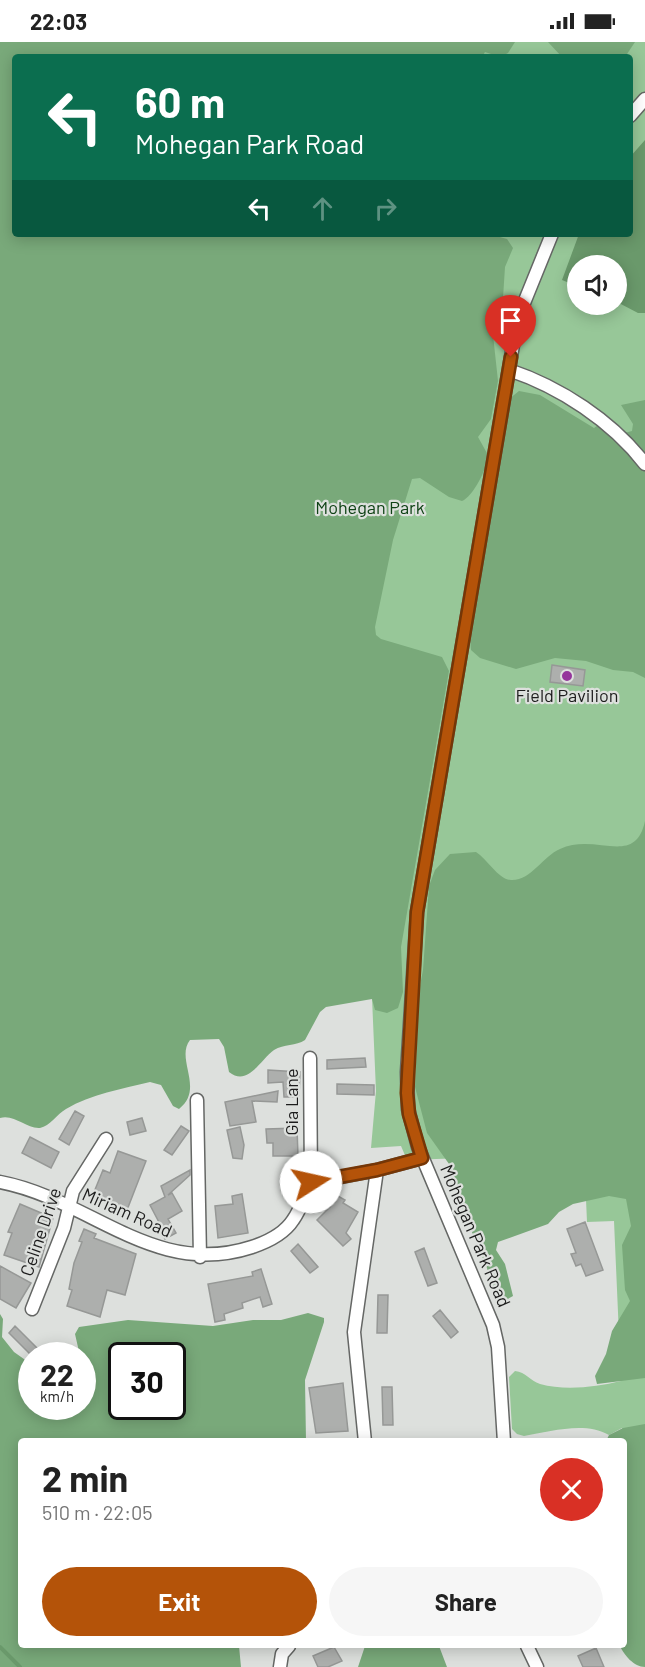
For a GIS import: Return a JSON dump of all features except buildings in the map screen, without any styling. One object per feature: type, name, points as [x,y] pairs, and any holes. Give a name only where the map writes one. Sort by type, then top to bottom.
[{"type":"street","points":[[633,113],[645,99]]},
{"type":"street","name":"Mohegan Park Road","points":[[504,1438],[498,1347],[493,1325],[422,1158],[409,1114],[407,1093],[415,928],[509,369],[524,303],[551,237]]},
{"type":"street","points":[[509,369],[539,380],[605,423],[624,439],[645,464]]},
{"type":"street","name":"Gia Lane","points":[[310,1058],[311,1182]]},
{"type":"street","points":[[197,1100],[200,1257]]},
{"type":"street","name":"Celine Drive","points":[[32,1309],[64,1228],[73,1191],[106,1138]]},
{"type":"street","points":[[311,1182],[377,1170],[422,1158]]},
{"type":"street","points":[[365,1438],[354,1332],[377,1170]]},
{"type":"street","name":"Miriam Road","points":[[0,1182],[68,1206],[168,1252],[200,1257],[234,1253],[269,1241],[293,1221],[311,1182]]},
{"type":"street","points":[[280,1667],[282,1654],[287,1648]]},
{"type":"street","points":[[528,1648],[537,1667]]},
{"type":"green space","name":"Mohegan Park","points":[[0,42],[645,42],[645,1608],[627,1467],[627,1438],[623,1438],[622,1428],[609,1435],[578,1428],[524,1436],[512,1429],[509,1377],[515,1371],[540,1384],[570,1388],[621,1381],[614,1221],[587,1222],[584,1154],[407,1160],[401,1146],[371,1148],[376,1091],[372,998],[0,416]]},
{"type":"green space","points":[[0,42],[515,42],[506,54],[485,52],[484,54],[12,54],[12,237],[500,237],[507,239],[513,248],[505,267],[503,298],[493,335],[498,381],[491,419],[478,437],[488,455],[485,467],[471,494],[462,501],[449,497],[420,478],[412,479],[393,540],[375,627],[376,635],[381,639],[442,657],[449,671],[401,947],[403,992],[398,1008],[387,1013],[375,1010],[372,999],[326,1007],[320,1012],[305,1040],[274,1050],[253,1070],[242,1076],[229,1072],[224,1047],[219,1039],[190,1040],[186,1048],[186,1056],[190,1092],[179,1109],[173,1106],[161,1085],[150,1082],[86,1099],[66,1109],[40,1128],[11,1118],[0,1118]]},
{"type":"green space","points":[[548,42],[635,42],[627,54],[559,54]]},
{"type":"green space","points":[[519,391],[540,395],[594,428],[601,423],[617,435],[632,431],[633,424],[621,405],[645,400],[645,678],[633,672],[613,670],[586,661],[555,658],[516,669],[480,658],[471,650],[470,638],[509,399]]},
{"type":"green space","points":[[645,821],[645,1378],[597,1384],[595,1376],[606,1354],[612,1331],[630,1301],[625,1290],[622,1245],[631,1226],[626,1199],[609,1196],[573,1204],[559,1212],[548,1224],[498,1242],[496,1250],[505,1264],[513,1296],[506,1300],[490,1283],[487,1268],[455,1192],[454,1171],[427,1133],[415,1087],[419,991],[423,970],[429,886],[435,870],[450,854],[476,852],[502,877],[511,880],[518,879],[525,877],[560,849],[574,845],[623,846],[633,843],[640,835]]},
{"type":"green space","points":[[308,1313],[324,1318],[305,1380],[306,1438],[18,1438],[18,1648],[239,1648],[241,1667],[0,1667],[0,1314],[3,1319],[2,1337],[18,1355],[18,1420],[96,1420],[96,1342],[77,1342],[75,1334],[79,1327],[128,1320],[213,1326],[253,1320],[281,1320]]},
{"type":"green space","points":[[645,1424],[645,1667],[630,1660],[621,1648],[627,1648],[627,1438],[608,1438],[623,1428]]},
{"type":"green space","points":[[364,1648],[440,1648],[447,1667],[358,1667]]},
{"type":"shaded area","points":[[645,140],[645,313],[638,313],[627,307],[627,255],[571,255],[578,237],[633,237],[633,154]]},
{"type":"shaded area","points":[[567,266],[567,282],[562,280]]},
{"type":"waterway","points":[[0,1647],[20,1667]]},
{"type":"place","name":"Field Pavilion","points":[[567,676]]},
{"type":"route","points":[[311,1182],[377,1170],[422,1158],[407,1103],[415,928],[511,357]]}]
